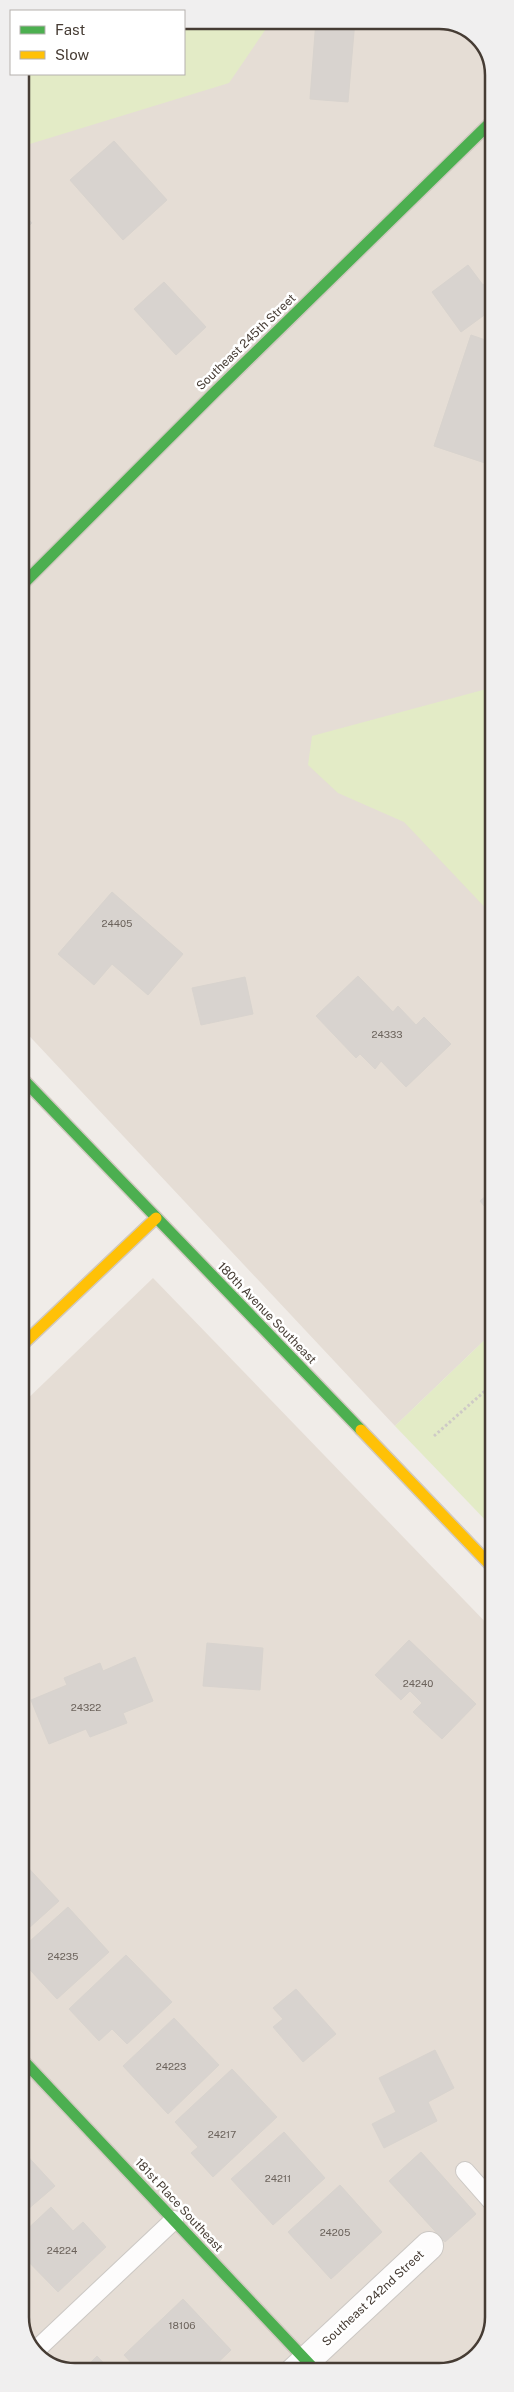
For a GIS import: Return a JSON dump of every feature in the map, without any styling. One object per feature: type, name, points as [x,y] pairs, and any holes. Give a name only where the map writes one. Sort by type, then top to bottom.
[{"type":"street","name":"Southeast 245th Street","points":[[29,578],[215,392],[485,128]]},
{"type":"street","name":"180th Avenue Southeast","points":[[29,1085],[485,1560]]},
{"type":"street","points":[[29,1338],[156,1218]]},
{"type":"street","name":"181st Place Southeast","points":[[29,2067],[174,2220],[302,2363]]},
{"type":"street","name":"Southeast 242nd Street","points":[[311,2363],[429,2246]]},
{"type":"lane","points":[[465,2171],[485,2194]]},
{"type":"lane","points":[[40,2347],[174,2220]]},
{"type":"path","points":[[434,1436],[485,1390]]},
{"type":"shaded area","points":[[185,29],[451,30],[470,40],[479,52],[485,68],[485,1340],[395,1426],[29,1036],[29,75],[185,75]]},
{"type":"shaded area","points":[[153,1278],[485,1622],[485,2318],[482,2335],[474,2348],[454,2361],[446,2363],[71,2363],[57,2360],[44,2352],[31,2332],[29,2324],[29,1397]]},
{"type":"green space","points":[[185,29],[266,29],[229,83],[29,144],[29,75],[185,75]]},
{"type":"green space","points":[[485,689],[485,908],[404,822],[338,793],[308,765],[312,736]]},
{"type":"green space","points":[[485,1340],[485,1520],[395,1426]]},
{"type":"building","points":[[315,29],[354,29],[348,102],[310,99]]},
{"type":"building","points":[[114,141],[167,200],[123,240],[70,180]]},
{"type":"building","points":[[468,265],[483,285],[485,284],[485,315],[461,332],[432,292]]},
{"type":"building","points":[[164,282],[206,327],[176,355],[134,309]]},
{"type":"building","points":[[471,335],[485,340],[485,463],[434,446]]},
{"type":"building","points":[[112,892],[183,954],[148,995],[112,964],[94,985],[58,954]]},
{"type":"building","points":[[358,976],[393,1012],[398,1006],[416,1025],[424,1017],[451,1044],[406,1087],[381,1061],[375,1069],[360,1054],[356,1058],[316,1016]]},
{"type":"building","points":[[245,977],[253,1014],[201,1025],[192,988]]},
{"type":"building","points":[[485,1197],[485,1207],[480,1201]]},
{"type":"building","points":[[409,1640],[476,1704],[442,1739],[413,1712],[422,1703],[410,1691],[401,1700],[375,1675]]},
{"type":"building","points":[[207,1643],[263,1648],[260,1690],[203,1686]]},
{"type":"building","points":[[135,1657],[153,1701],[123,1713],[127,1723],[90,1737],[86,1729],[49,1744],[31,1700],[67,1685],[64,1678],[100,1663],[103,1671]]},
{"type":"building","points":[[29,1869],[59,1901],[29,1928]]},
{"type":"building","points":[[68,1907],[109,1952],[57,1999],[29,1969],[29,1942]]},
{"type":"building","points":[[126,1955],[172,2002],[127,2044],[112,2029],[99,2041],[69,2009]]},
{"type":"building","points":[[296,1989],[336,2034],[303,2062],[273,2027],[283,2019],[273,2008]]},
{"type":"building","points":[[174,2018],[219,2065],[168,2114],[123,2066]]},
{"type":"building","points":[[435,2050],[454,2088],[428,2102],[437,2121],[384,2148],[372,2124],[396,2112],[379,2078]]},
{"type":"building","points":[[232,2069],[277,2117],[213,2177],[191,2153],[198,2147],[175,2122]]},
{"type":"building","points":[[284,2132],[325,2178],[273,2225],[231,2179]]},
{"type":"building","points":[[421,2152],[476,2214],[445,2242],[389,2181]]},
{"type":"building","points":[[29,2158],[55,2186],[29,2208]]},
{"type":"building","points":[[340,2185],[382,2232],[331,2279],[288,2232]]},
{"type":"building","points":[[51,2207],[73,2231],[83,2222],[106,2247],[58,2292],[29,2262],[29,2228]]},
{"type":"building","points":[[183,2299],[231,2350],[217,2363],[132,2363],[124,2355]]},
{"type":"building","points":[[97,2356],[104,2363],[90,2363]]},
{"type":"traffic: fast","points":[[29,578],[215,392],[485,128]]},
{"type":"traffic: fast","points":[[29,1085],[361,1430]]},
{"type":"traffic: fast","points":[[29,2067],[309,2363]]},
{"type":"traffic: slow","points":[[29,1338],[156,1218]]},
{"type":"traffic: slow","points":[[361,1430],[485,1560]]}]
